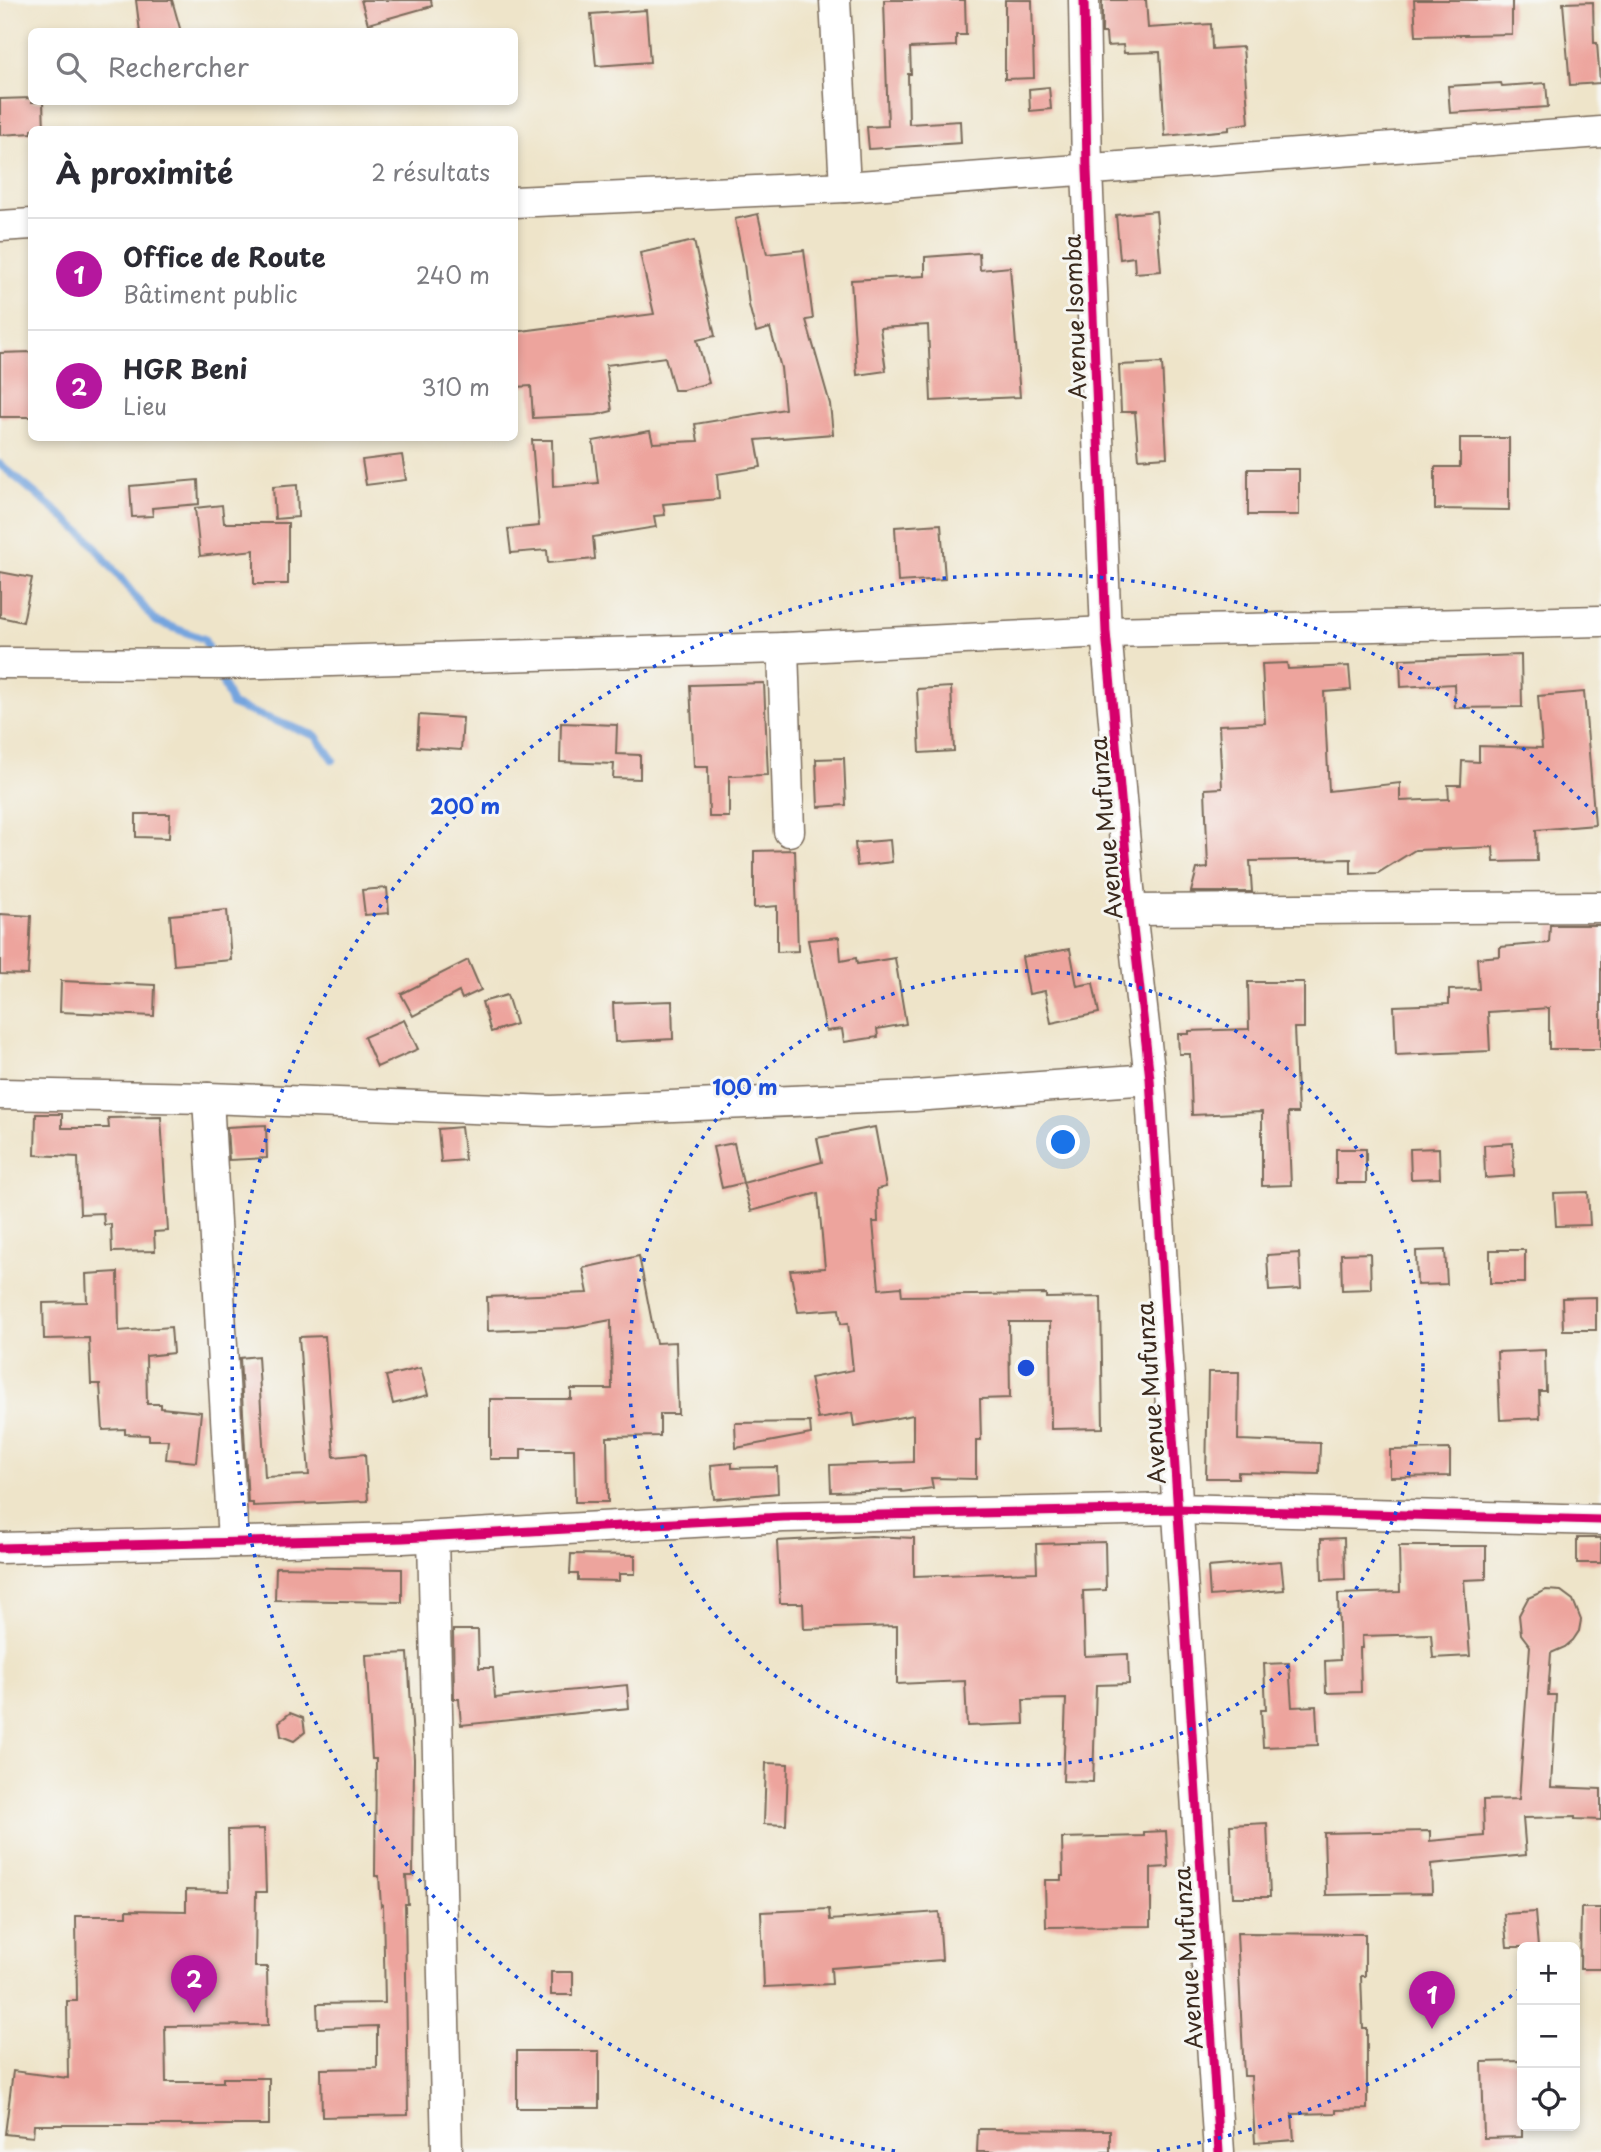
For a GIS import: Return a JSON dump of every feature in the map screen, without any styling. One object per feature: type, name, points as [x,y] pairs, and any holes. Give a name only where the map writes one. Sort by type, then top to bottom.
[{"type":"street","points":[[835,0],[845,187]]},
{"type":"street","name":"Avenue Isomba","points":[[1084,0],[1087,169],[1106,632]]},
{"type":"street","points":[[518,202],[845,187],[1601,132]]},
{"type":"street","points":[[0,226],[28,224]]},
{"type":"street","points":[[0,663],[214,665],[783,648],[1106,632],[1601,621]]},
{"type":"street","name":"Avenue Mufunza","points":[[1106,632],[1131,910],[1150,1079],[1219,2152]]},
{"type":"street","points":[[783,648],[789,831]]},
{"type":"street","points":[[1131,910],[1601,907]]},
{"type":"street","points":[[0,1094],[208,1098],[551,1111],[915,1096],[1150,1079]]},
{"type":"street","points":[[208,1098],[233,1542]]},
{"type":"street","points":[[0,1548],[433,1536],[783,1517],[1177,1509],[1601,1520]]},
{"type":"street","points":[[433,1536],[447,2152]]},
{"type":"building","points":[[136,0],[172,0],[180,28],[140,28]]},
{"type":"building","points":[[361,0],[431,0],[432,6],[368,24]]},
{"type":"building","points":[[884,0],[965,0],[966,35],[956,35],[956,46],[910,48],[911,74],[908,74],[909,124],[960,121],[961,143],[869,149],[867,127],[888,126]]},
{"type":"building","points":[[1005,0],[1032,0],[1034,78],[1005,79]]},
{"type":"building","points":[[1102,0],[1146,0],[1148,28],[1211,24],[1212,49],[1243,47],[1249,123],[1229,126],[1229,130],[1165,136],[1160,52],[1124,53],[1123,45],[1107,46],[1106,33],[1102,33]]},
{"type":"building","points":[[1414,0],[1512,0],[1512,34],[1416,36]]},
{"type":"building","points":[[1593,2],[1594,43],[1597,43],[1600,83],[1570,85],[1563,3]]},
{"type":"building","points":[[646,10],[650,62],[596,66],[591,14]]},
{"type":"building","points":[[1501,83],[1502,86],[1546,83],[1548,107],[1450,113],[1448,86]]},
{"type":"building","points":[[1049,87],[1051,109],[1030,111],[1029,89]]},
{"type":"building","points":[[28,98],[28,105],[43,105],[44,126],[28,126],[28,133],[0,135],[0,99]]},
{"type":"building","points":[[1156,211],[1161,271],[1135,273],[1134,257],[1120,259],[1116,215]]},
{"type":"building","points":[[758,214],[767,254],[804,250],[813,319],[806,320],[830,404],[833,434],[756,440],[761,467],[717,474],[719,499],[663,504],[665,515],[654,516],[656,527],[593,537],[595,559],[548,563],[547,550],[511,553],[508,529],[539,526],[532,440],[552,440],[553,487],[598,483],[593,441],[650,431],[653,443],[698,441],[695,424],[785,409],[781,368],[770,328],[756,332],[735,219]]},
{"type":"building","points":[[694,241],[715,336],[697,340],[709,383],[674,390],[665,357],[606,365],[612,411],[596,415],[533,418],[531,386],[518,387],[518,331],[654,314],[640,253]]},
{"type":"building","points":[[979,253],[980,270],[1010,267],[1020,397],[931,401],[928,325],[880,328],[886,371],[857,375],[851,280],[925,276],[925,257]]},
{"type":"building","points":[[28,352],[28,417],[0,417],[0,353]]},
{"type":"building","points":[[1162,363],[1167,457],[1139,459],[1135,412],[1121,412],[1119,365]]},
{"type":"building","points":[[1460,438],[1509,438],[1509,510],[1435,509],[1435,467],[1460,467]]},
{"type":"building","points":[[402,455],[406,480],[366,485],[362,460]]},
{"type":"building","points":[[1248,469],[1299,469],[1299,515],[1248,515]]},
{"type":"building","points":[[198,480],[199,504],[152,508],[153,516],[132,517],[130,486]]},
{"type":"building","points":[[297,485],[298,517],[275,519],[273,487]]},
{"type":"building","points":[[222,505],[224,523],[288,523],[288,584],[254,584],[254,550],[200,556],[195,508]]},
{"type":"building","points":[[941,524],[945,579],[898,582],[895,527]]},
{"type":"building","points":[[0,572],[32,578],[23,622],[0,617]]},
{"type":"building","points":[[1521,655],[1522,707],[1455,708],[1454,684],[1401,687],[1400,659]]},
{"type":"building","points":[[1287,663],[1288,669],[1349,666],[1351,690],[1324,692],[1329,791],[1400,783],[1400,801],[1449,799],[1448,785],[1461,785],[1462,761],[1479,762],[1479,746],[1542,748],[1538,696],[1584,692],[1595,825],[1536,830],[1537,861],[1494,862],[1493,847],[1415,850],[1378,873],[1351,874],[1351,859],[1250,861],[1252,892],[1191,892],[1197,869],[1208,868],[1205,789],[1222,788],[1219,725],[1265,723],[1262,664]]},
{"type":"building","points":[[764,683],[768,775],[729,776],[729,817],[709,817],[708,767],[694,767],[690,685]]},
{"type":"building","points":[[951,687],[954,751],[920,753],[917,689]]},
{"type":"building","points":[[419,715],[463,718],[461,750],[417,747]]},
{"type":"building","points":[[561,723],[617,725],[616,754],[640,755],[640,779],[613,778],[614,764],[560,762]]},
{"type":"building","points":[[844,758],[846,805],[818,807],[816,759]]},
{"type":"building","points":[[136,814],[170,814],[169,838],[136,837]]},
{"type":"building","points":[[890,840],[892,862],[857,866],[855,843]]},
{"type":"building","points":[[795,850],[798,951],[777,952],[777,906],[754,908],[754,851]]},
{"type":"building","points":[[387,888],[389,913],[365,915],[362,890]]},
{"type":"building","points":[[227,910],[231,960],[174,965],[170,915]]},
{"type":"building","points":[[0,914],[31,916],[28,975],[0,974]]},
{"type":"building","points":[[1550,925],[1601,925],[1601,1049],[1549,1049],[1549,1008],[1488,1012],[1490,1051],[1396,1055],[1394,1006],[1449,1004],[1449,990],[1479,989],[1477,958],[1500,956],[1500,947],[1549,943]]},
{"type":"building","points":[[839,937],[841,961],[856,958],[857,964],[895,958],[906,1024],[877,1029],[878,1037],[844,1042],[842,1029],[826,1031],[808,940]]},
{"type":"building","points":[[1070,949],[1077,986],[1093,983],[1099,1013],[1051,1023],[1045,991],[1029,994],[1022,957]]},
{"type":"building","points":[[468,960],[481,990],[462,999],[459,992],[413,1016],[401,994]]},
{"type":"building","points":[[61,981],[155,985],[154,1016],[60,1012]]},
{"type":"building","points":[[1248,982],[1304,982],[1304,1028],[1294,1028],[1298,1113],[1288,1113],[1291,1185],[1262,1186],[1262,1112],[1192,1115],[1190,1054],[1179,1054],[1178,1034],[1189,1034],[1189,1031],[1249,1029]]},
{"type":"building","points":[[507,995],[516,1024],[491,1032],[482,1002]]},
{"type":"building","points":[[672,1001],[673,1039],[615,1042],[613,1003]]},
{"type":"building","points":[[404,1020],[418,1049],[377,1067],[364,1037]]},
{"type":"building","points":[[36,1114],[62,1114],[62,1128],[109,1128],[108,1118],[161,1117],[168,1231],[154,1232],[155,1251],[112,1252],[111,1224],[104,1225],[103,1213],[80,1214],[78,1157],[35,1155]]},
{"type":"building","points":[[266,1125],[267,1158],[229,1160],[227,1127]]},
{"type":"building","points":[[461,1127],[465,1160],[441,1162],[438,1129]]},
{"type":"building","points":[[875,1127],[886,1187],[877,1189],[878,1222],[873,1222],[879,1289],[901,1287],[902,1296],[1046,1294],[1046,1298],[1101,1297],[1103,1428],[1051,1429],[1050,1322],[1009,1322],[1010,1398],[980,1399],[981,1440],[976,1440],[976,1479],[931,1478],[933,1488],[902,1492],[831,1492],[830,1465],[913,1462],[913,1415],[854,1426],[852,1413],[818,1419],[810,1378],[853,1370],[848,1323],[841,1324],[839,1309],[798,1312],[790,1270],[825,1268],[818,1193],[751,1211],[743,1183],[822,1162],[817,1138]]},
{"type":"building","points":[[734,1143],[743,1183],[722,1188],[713,1147]]},
{"type":"building","points":[[1513,1143],[1514,1176],[1485,1178],[1484,1145]]},
{"type":"building","points":[[1439,1148],[1440,1178],[1411,1179],[1410,1149]]},
{"type":"building","points":[[1336,1149],[1366,1149],[1366,1183],[1336,1183]]},
{"type":"building","points":[[1588,1192],[1590,1225],[1556,1226],[1554,1193]]},
{"type":"building","points":[[1445,1250],[1447,1284],[1417,1285],[1416,1251]]},
{"type":"building","points":[[1490,1250],[1525,1250],[1525,1283],[1490,1283]]},
{"type":"building","points":[[1299,1253],[1301,1289],[1269,1291],[1267,1255]]},
{"type":"building","points":[[1370,1253],[1371,1289],[1342,1290],[1341,1254]]},
{"type":"building","points":[[639,1256],[656,1343],[676,1342],[678,1414],[660,1414],[660,1436],[607,1437],[608,1502],[575,1502],[574,1449],[521,1449],[521,1459],[490,1459],[490,1399],[571,1399],[571,1389],[612,1389],[611,1320],[568,1328],[488,1331],[487,1297],[588,1293],[583,1268]]},
{"type":"building","points":[[118,1272],[119,1331],[171,1327],[173,1353],[146,1356],[147,1404],[201,1412],[196,1462],[166,1459],[168,1440],[149,1440],[149,1435],[125,1434],[125,1429],[103,1430],[100,1384],[91,1384],[89,1338],[44,1339],[43,1303],[87,1302],[86,1274]]},
{"type":"building","points":[[1596,1297],[1596,1330],[1563,1330],[1562,1298]]},
{"type":"building","points":[[325,1336],[334,1457],[365,1454],[368,1501],[253,1506],[253,1503],[248,1503],[240,1358],[258,1356],[265,1477],[309,1475],[299,1337]]},
{"type":"building","points":[[1545,1350],[1546,1391],[1539,1391],[1540,1418],[1500,1420],[1497,1352]]},
{"type":"building","points":[[421,1368],[428,1395],[393,1404],[386,1376]]},
{"type":"building","points":[[1208,1372],[1239,1372],[1238,1440],[1320,1443],[1319,1474],[1238,1472],[1238,1478],[1206,1478]]},
{"type":"building","points":[[810,1422],[811,1434],[736,1448],[735,1423]]},
{"type":"building","points":[[1450,1449],[1450,1476],[1390,1477],[1390,1450]]},
{"type":"building","points":[[732,1463],[732,1468],[777,1467],[778,1493],[714,1499],[711,1465]]},
{"type":"building","points":[[871,1536],[914,1538],[914,1576],[1037,1572],[1036,1544],[1105,1542],[1106,1590],[1083,1591],[1085,1656],[1128,1654],[1129,1684],[1096,1685],[1093,1782],[1063,1781],[1066,1699],[1023,1700],[1024,1724],[967,1726],[965,1681],[897,1684],[897,1626],[804,1629],[803,1603],[780,1603],[777,1541]]},
{"type":"building","points":[[1344,1538],[1345,1579],[1322,1580],[1321,1539]]},
{"type":"building","points":[[1577,1538],[1601,1538],[1601,1563],[1577,1563]]},
{"type":"building","points":[[1399,1546],[1486,1546],[1486,1579],[1464,1580],[1470,1656],[1433,1658],[1431,1634],[1362,1636],[1361,1692],[1326,1693],[1325,1661],[1340,1660],[1338,1594],[1400,1592]]},
{"type":"building","points":[[571,1554],[635,1555],[635,1574],[619,1574],[619,1581],[578,1580],[578,1574],[570,1574]]},
{"type":"building","points":[[1281,1561],[1284,1590],[1210,1596],[1208,1567]]},
{"type":"building","points":[[276,1567],[402,1569],[402,1602],[275,1600]]},
{"type":"building","points":[[1546,1590],[1561,1591],[1573,1600],[1581,1620],[1579,1631],[1573,1640],[1551,1653],[1548,1695],[1556,1695],[1551,1787],[1601,1789],[1601,1820],[1575,1817],[1523,1818],[1526,1855],[1431,1864],[1432,1893],[1326,1895],[1324,1833],[1430,1831],[1430,1841],[1484,1836],[1483,1800],[1519,1799],[1530,1646],[1521,1634],[1519,1615],[1528,1598]]},
{"type":"building","points":[[453,1630],[478,1630],[479,1668],[493,1668],[495,1698],[627,1685],[629,1708],[461,1725],[459,1699],[454,1699]]},
{"type":"building","points":[[408,1653],[414,1759],[413,1876],[406,1876],[408,1904],[405,1904],[408,2115],[322,2117],[321,2069],[377,2068],[377,2026],[318,2028],[317,2004],[385,2003],[383,1905],[381,1906],[379,1876],[375,1876],[376,1759],[372,1759],[366,1655]]},
{"type":"building","points":[[1289,1663],[1292,1707],[1316,1706],[1318,1745],[1263,1747],[1261,1710],[1266,1710],[1264,1664]]},
{"type":"building","points":[[290,1713],[303,1718],[305,1732],[294,1741],[281,1736],[279,1722]]},
{"type":"building","points":[[766,1763],[788,1764],[786,1825],[764,1824]]},
{"type":"building","points":[[1267,1823],[1270,1897],[1233,1897],[1230,1825]]},
{"type":"building","points":[[264,1829],[266,1892],[256,1892],[255,1967],[267,1967],[268,2025],[165,2026],[166,2082],[223,2082],[223,2078],[269,2078],[269,2125],[34,2125],[33,2137],[5,2134],[13,2071],[68,2078],[67,2001],[77,2001],[76,1916],[127,1916],[127,1910],[186,1911],[186,1890],[229,1891],[228,1830]]},
{"type":"building","points":[[1166,1831],[1168,1867],[1151,1868],[1151,1926],[1046,1927],[1045,1880],[1061,1880],[1063,1876],[1062,1838],[1144,1836],[1144,1832]]},
{"type":"building","points":[[1581,1908],[1601,1908],[1601,1969],[1580,1969]]},
{"type":"building","points":[[829,1909],[830,1920],[939,1912],[942,1960],[831,1968],[832,1984],[764,1987],[761,1912]]},
{"type":"building","points":[[1535,1912],[1538,1942],[1517,1942],[1517,1947],[1507,1947],[1504,1914]]},
{"type":"building","points":[[1237,1933],[1365,1934],[1365,1976],[1361,1976],[1363,2029],[1367,2029],[1367,2109],[1292,2114],[1294,2140],[1255,2143],[1251,2076],[1244,2076]]},
{"type":"building","points":[[551,1972],[573,1972],[573,1995],[551,1995]]},
{"type":"building","points":[[517,2051],[599,2051],[599,2108],[517,2108]]},
{"type":"building","points":[[1517,2061],[1517,2131],[1522,2131],[1522,2137],[1484,2138],[1482,2062]]},
{"type":"building","points":[[978,2129],[1110,2130],[1110,2152],[977,2152]]},
{"type":"waterway","points":[[0,464],[88,538],[155,621],[204,639],[212,657]]},
{"type":"waterway","points":[[217,669],[232,705],[316,736],[333,760]]},
{"type":"cycle path","points":[[1084,0],[1087,169],[1106,632],[1131,910],[1150,1079],[1219,2152]]},
{"type":"cycle path","points":[[0,1548],[403,1538],[783,1517],[1177,1509],[1601,1520]]},
{"type":"place","name":"HGR Beni","points":[[194,2013]]},
{"type":"place","name":"Office de Route","points":[[1432,2029]]}]
